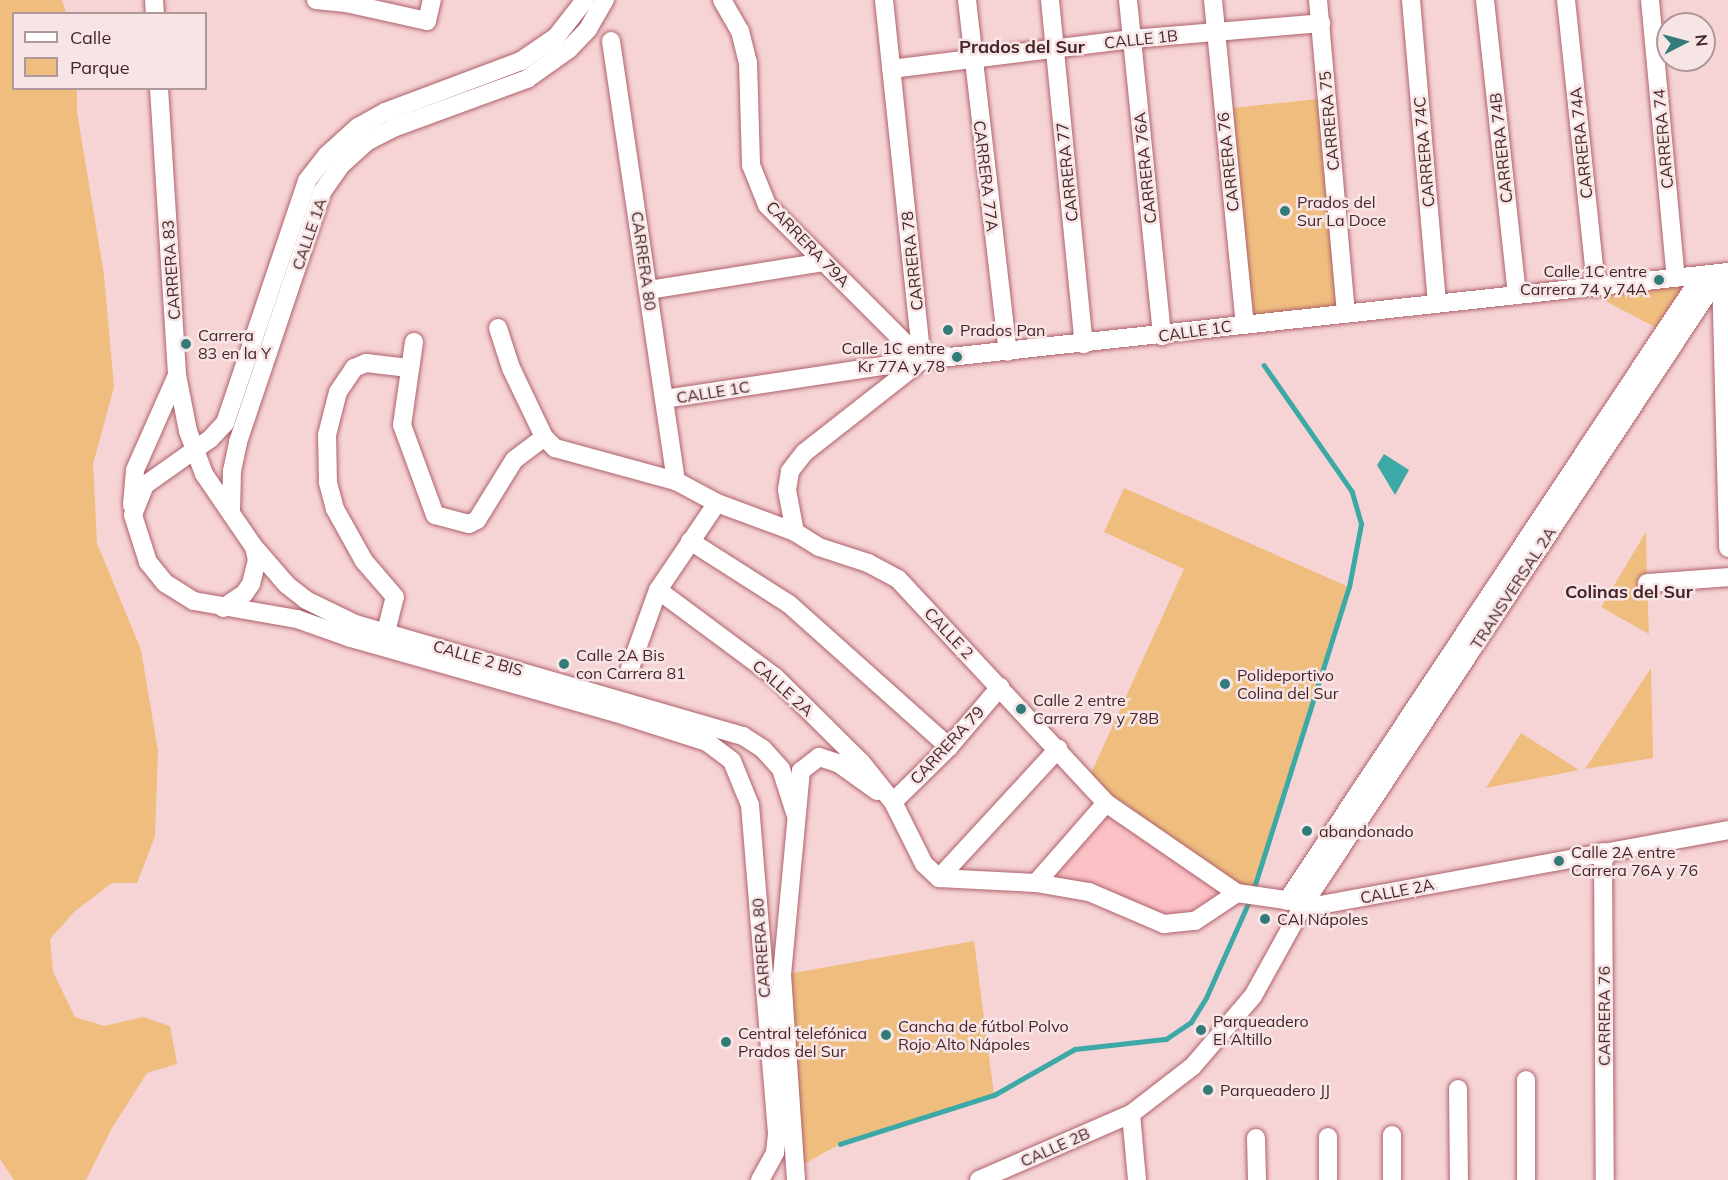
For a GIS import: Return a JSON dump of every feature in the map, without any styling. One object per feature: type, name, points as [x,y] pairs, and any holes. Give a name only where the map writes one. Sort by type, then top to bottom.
[{"type":"street","points":[[316,0],[346,3],[427,21],[432,0]]},
{"type":"street","name":"CALLE 1A","points":[[133,515],[145,485],[218,431],[231,411],[307,181],[327,155],[358,127],[384,112],[521,61],[556,37],[585,0]]},
{"type":"street","name":"CARRERA 79A","points":[[722,0],[740,31],[748,62],[751,165],[767,205],[922,360]]},
{"type":"street","name":"CARRERA 78","points":[[884,0],[922,360]]},
{"type":"street","name":"CARRERA 77A","points":[[967,0],[972,59],[1008,352]]},
{"type":"street","name":"CARRERA 77","points":[[1050,0],[1084,344]]},
{"type":"street","name":"CARRERA 76A","points":[[1128,0],[1162,336]]},
{"type":"street","name":"CARRERA 76","points":[[1213,0],[1245,324]]},
{"type":"street","name":"CARRERA 75","points":[[1318,0],[1346,314]]},
{"type":"street","name":"CARRERA 74C","points":[[1411,0],[1437,304]]},
{"type":"street","name":"CARRERA 74B","points":[[1485,0],[1517,295]]},
{"type":"street","name":"CARRERA 74A","points":[[1566,0],[1596,286]]},
{"type":"street","name":"CARRERA 74","points":[[1650,0],[1676,278]]},
{"type":"street","name":"CALLE 1A","points":[[231,511],[232,471],[238,442],[322,192],[341,165],[368,141],[393,128],[526,79],[569,49],[604,3]]},
{"type":"street","name":"CALLE 1B","points":[[891,69],[1132,39],[1321,23]]},
{"type":"street","name":"CARRERA 80","points":[[611,41],[676,481]]},
{"type":"street","name":"CARRERA 83","points":[[159,90],[177,375],[195,449]]},
{"type":"street","points":[[649,290],[824,262]]},
{"type":"street","points":[[1725,272],[1728,548]]},
{"type":"street","name":"CALLE 1C","points":[[664,399],[922,360],[1162,336],[1245,324],[1725,272]]},
{"type":"street","name":"TRANSVERSAL 2A","points":[[1296,902],[1725,272]]},
{"type":"street","name":"TRANSVERSAL 2A","points":[[1296,902],[1702,275]]},
{"type":"street","points":[[414,342],[402,425],[430,507],[445,520],[469,524],[477,520],[514,460],[544,438],[511,368],[498,328]]},
{"type":"street","points":[[795,532],[787,490],[790,471],[805,452],[922,360]]},
{"type":"street","points":[[386,632],[395,597],[364,561],[335,509],[328,482],[327,435],[338,392],[354,368],[366,363],[409,368]]},
{"type":"street","name":"CALLE 2 BIS","points":[[177,375],[135,470],[130,493],[133,515],[148,562],[165,583],[194,601],[222,608],[297,619],[351,638],[693,736]]},
{"type":"street","name":"CALLE 2","points":[[544,438],[555,448],[676,481],[717,503],[795,532],[819,547],[868,563],[898,579],[1106,803],[1237,893],[1262,899],[1296,902]]},
{"type":"street","name":"CALLE 2 BIS","points":[[195,449],[204,474],[255,547],[287,585],[306,600],[355,624],[742,736],[763,749],[781,769],[795,813]]},
{"type":"street","points":[[630,668],[658,590],[717,503]]},
{"type":"street","points":[[690,541],[789,604],[949,747]]},
{"type":"street","points":[[222,608],[244,594],[251,584],[256,566],[255,547]]},
{"type":"street","points":[[1647,583],[1728,577]]},
{"type":"street","name":"CALLE 2A","points":[[658,590],[774,675],[861,762],[893,802],[924,864],[939,878]]},
{"type":"street","name":"CARRERA 79","points":[[893,802],[949,747],[1000,687]]},
{"type":"street","name":"CARRERA 80","points":[[693,736],[732,761],[750,805],[777,1134],[775,1153],[760,1180]]},
{"type":"street","points":[[939,878],[1058,749]]},
{"type":"street","name":"CALLE 2A","points":[[795,813],[801,771],[819,756],[838,763],[893,802]]},
{"type":"street","points":[[1036,883],[1106,803]]},
{"type":"street","name":"CARRERA 80","points":[[795,813],[782,975],[796,1180]]},
{"type":"street","name":"CALLE 2A","points":[[1296,902],[1320,905],[1728,830]]},
{"type":"street","name":"CARRERA 76","points":[[1603,852],[1605,1180]]},
{"type":"street","points":[[939,878],[1036,883],[1089,892],[1164,924],[1195,921],[1237,893]]},
{"type":"street","points":[[1137,1180],[1131,1114],[1193,1066],[1254,996],[1296,902]]},
{"type":"street","points":[[1526,1080],[1526,1180]]},
{"type":"street","points":[[1458,1089],[1459,1180]]},
{"type":"street","name":"CALLE 2B","points":[[979,1180],[1131,1114]]},
{"type":"street","points":[[1392,1135],[1392,1180]]},
{"type":"street","points":[[1328,1137],[1328,1180]]},
{"type":"street","points":[[1256,1138],[1257,1180]]},
{"type":"shaded area","points":[[1106,803],[1237,893],[1179,923],[1036,883]]},
{"type":"green space","points":[[0,0],[62,0],[66,12],[12,12],[12,90],[77,90],[77,112],[104,275],[114,387],[93,464],[97,543],[141,650],[158,751],[155,836],[137,883],[112,883],[74,912],[50,939],[53,972],[75,1017],[104,1026],[143,1017],[170,1026],[177,1064],[147,1073],[112,1128],[86,1180],[14,1180],[0,1159]]},
{"type":"green space","name":"Prados del Sur La Doce","points":[[1327,98],[1346,314],[1245,324],[1223,109]]},
{"type":"green space","points":[[1702,275],[1664,332],[1581,288]]},
{"type":"green space","name":"Polideportivo Colina del Sur","points":[[1124,488],[1349,587],[1251,896],[1088,780],[1184,569],[1104,532]]},
{"type":"green space","points":[[1646,532],[1647,583],[1649,634],[1601,607]]},
{"type":"green space","points":[[1651,668],[1653,758],[1585,769]]},
{"type":"green space","points":[[1521,733],[1579,770],[1486,788]]},
{"type":"green space","name":"Cancha de fútbol Polvo Rojo Alto Nápoles","points":[[974,941],[994,1095],[840,1144],[795,1169],[782,975]]},
{"type":"water","points":[[1384,454],[1409,470],[1395,495],[1377,465]]},
{"type":"waterway","points":[[1253,891],[1349,587],[1361,524],[1352,492],[1264,366]]},
{"type":"waterway","points":[[840,1144],[994,1095],[1075,1049],[1166,1039],[1191,1022],[1206,998],[1250,899]]},
{"type":"place","name":"Prados del Sur La Doce","points":[[1285,211]]},
{"type":"place","name":"Calle 1C entre Carrera 74 y 74A","points":[[1659,280]]},
{"type":"place","name":"Prados Pan","points":[[948,330]]},
{"type":"place","name":"Carrera 83 en la Y","points":[[186,344]]},
{"type":"place","name":"Calle 1C entre Kr 77A y 78","points":[[957,357]]},
{"type":"place","name":"Calle 2A Bis con Carrera 81","points":[[564,664]]},
{"type":"place","name":"Polideportivo Colina del Sur","points":[[1225,684]]},
{"type":"place","name":"Calle 2 entre Carrera 79 y 78B","points":[[1021,709]]},
{"type":"place","name":"abandonado","points":[[1307,831]]},
{"type":"place","name":"Calle 2A entre Carrera 76A y 76","points":[[1559,861]]},
{"type":"place","name":"CAI Nápoles","points":[[1265,919]]},
{"type":"place","name":"Parqueadero El Altillo","points":[[1201,1030]]},
{"type":"place","name":"Cancha de fútbol Polvo Rojo Alto Nápoles","points":[[886,1035]]},
{"type":"place","name":"Central telefónica Prados del Sur","points":[[726,1042]]},
{"type":"place","name":"Parqueadero JJ","points":[[1208,1090]]},
{"type":"district","name":"Prados del Sur","points":[[1022,47]]},
{"type":"district","name":"Colinas del Sur","points":[[1629,592]]}]
